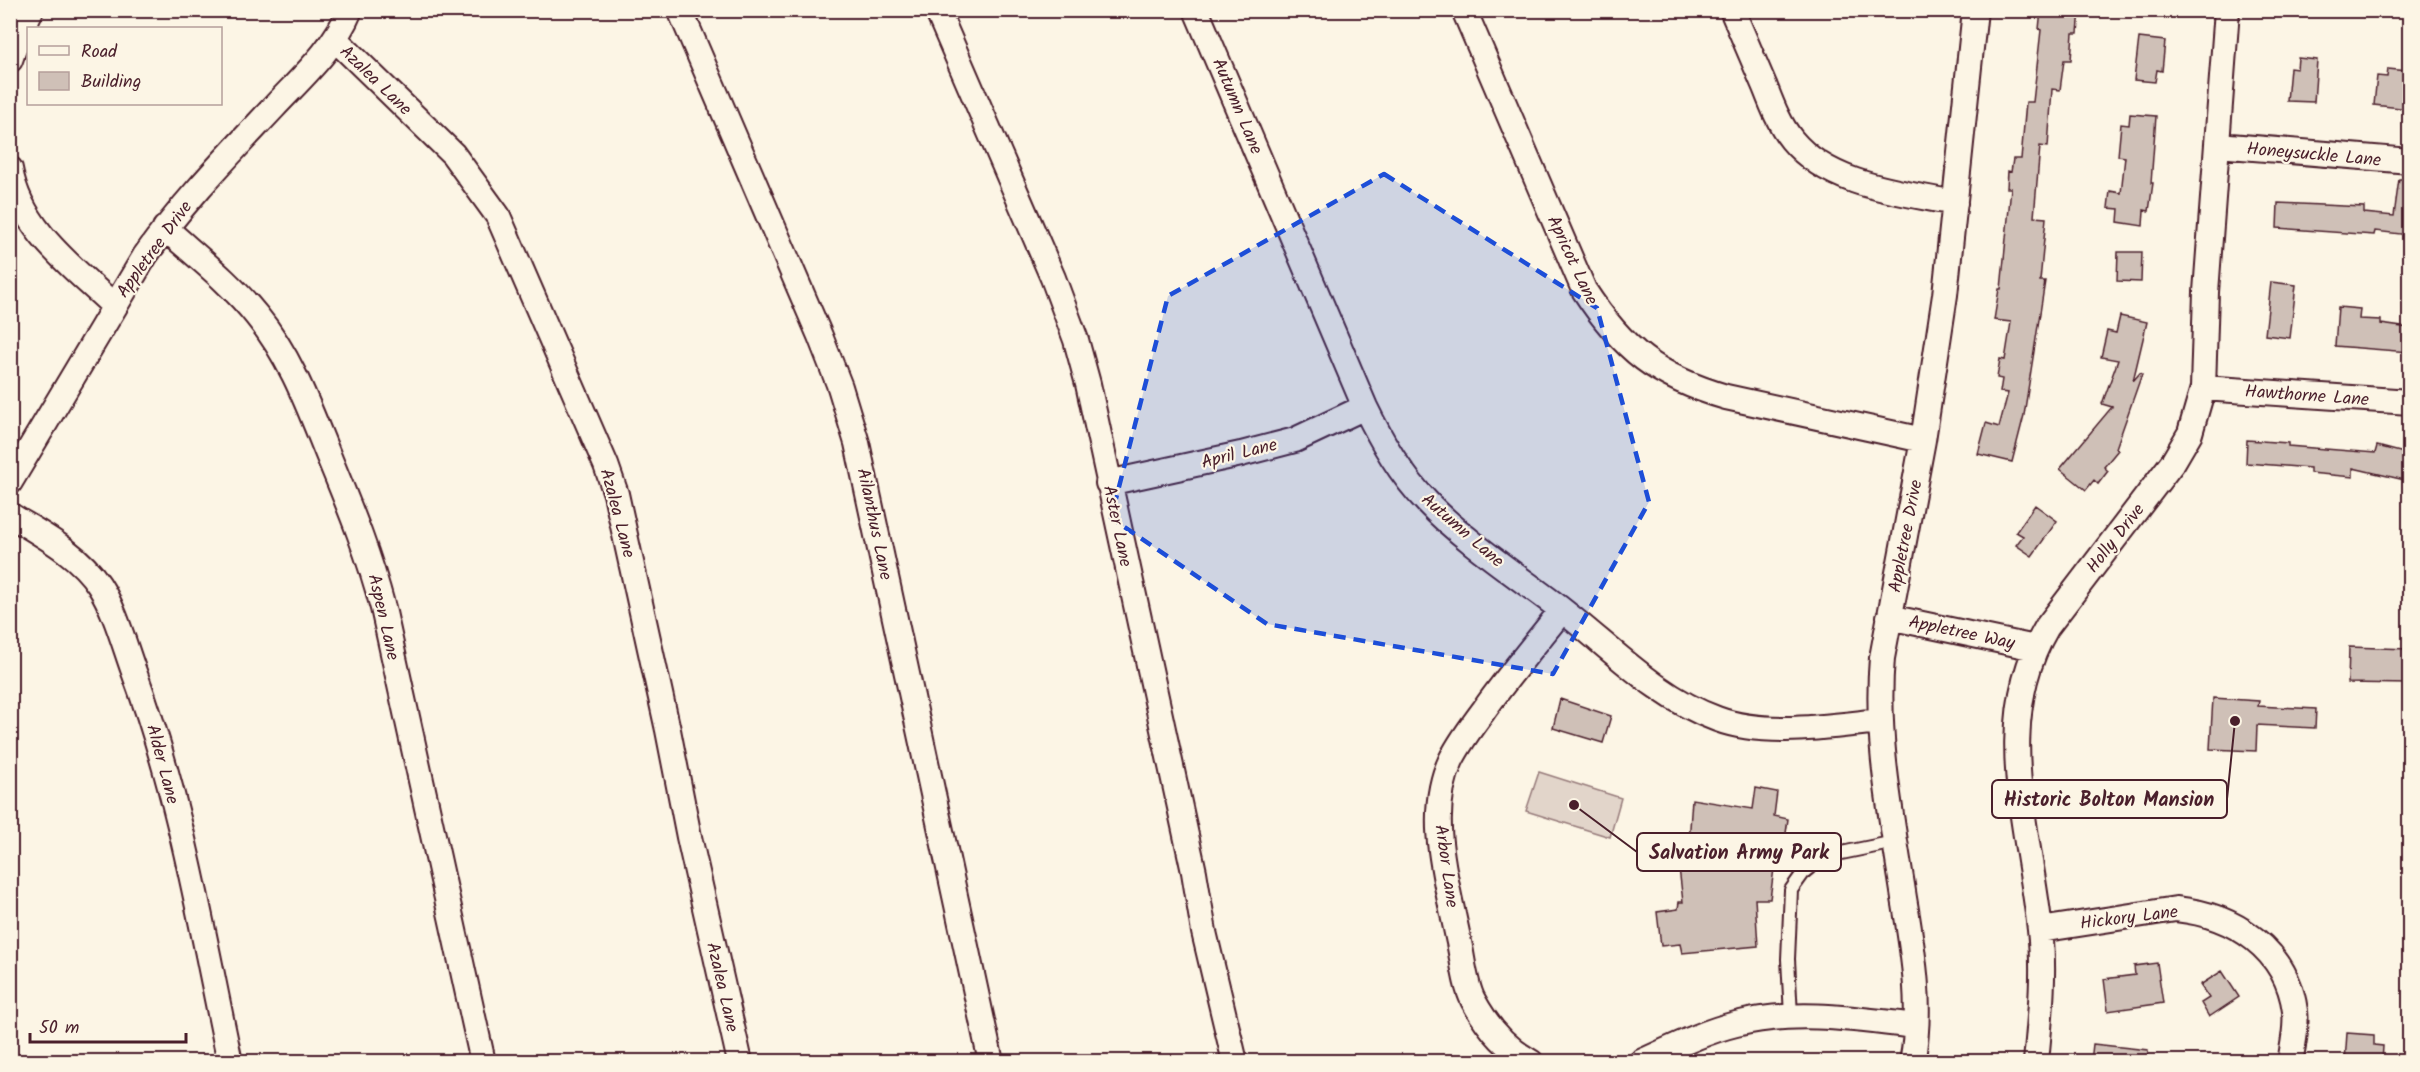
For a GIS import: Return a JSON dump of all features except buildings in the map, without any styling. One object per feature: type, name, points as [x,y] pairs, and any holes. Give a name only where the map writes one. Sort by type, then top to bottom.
[{"type":"street","points":[[10,60],[31,10]]},
{"type":"street","name":"Appletree Drive","points":[[10,483],[114,306],[165,228],[335,39],[350,10]]},
{"type":"street","name":"Ailanthus Lane","points":[[680,10],[820,336],[840,387],[854,432],[991,1062]]},
{"type":"street","name":"Aster Lane","points":[[937,10],[1053,278],[1076,340],[1088,384],[1194,872],[1204,932],[1235,1062]]},
{"type":"street","name":"Autumn Lane","points":[[1196,10],[1365,407],[1381,440],[1401,471],[1428,503],[1478,546],[1656,685],[1687,706],[1719,720],[1747,726],[1784,728],[1880,721]]},
{"type":"street","name":"Apricot Lane","points":[[1464,10],[1564,248],[1584,290],[1604,320],[1641,358],[1695,388],[1726,397],[1923,440]]},
{"type":"street","points":[[1732,10],[1779,121],[1792,140],[1811,159],[1843,176],[1885,189],[1955,203]]},
{"type":"street","name":"Appletree Drive","points":[[1912,1062],[1916,1026],[1915,966],[1895,842],[1880,721],[1879,694],[1882,658],[1923,440],[1945,295],[1975,10]]},
{"type":"street","name":"Holly Drive","points":[[2036,1062],[2042,1004],[2040,930],[2018,781],[2017,723],[2022,687],[2035,648],[2047,627],[2172,462],[2190,433],[2204,388],[2206,292],[2227,10]]},
{"type":"street","name":"Azalea Lane","points":[[335,39],[453,153],[498,216],[606,465],[616,494],[689,837],[740,1062]]},
{"type":"street","name":"Honeysuckle Lane","points":[[2218,145],[2409,161]]},
{"type":"street","points":[[10,169],[19,200],[34,226],[45,240],[114,306]]},
{"type":"street","name":"Aspen Lane","points":[[165,228],[226,283],[276,340],[306,396],[358,524],[383,608],[483,1062]]},
{"type":"street","name":"Hawthorne Lane","points":[[2204,388],[2409,402]]},
{"type":"street","name":"April Lane","points":[[1108,483],[1295,440],[1365,407]]},
{"type":"street","name":"Alder Lane","points":[[10,515],[69,552],[99,585],[111,608],[146,702],[161,751],[230,1062]]},
{"type":"street","name":"Arbor Lane","points":[[1531,1062],[1519,1056],[1503,1042],[1486,1022],[1472,998],[1443,866],[1439,819],[1450,761],[1464,737],[1562,610]]},
{"type":"street","name":"Appletree Way","points":[[1889,617],[2035,648]]},
{"type":"street","name":"Hickory Lane","points":[[2040,930],[2176,909],[2197,911],[2240,927],[2280,966],[2289,986],[2295,1012],[2296,1034],[2290,1062]]},
{"type":"street","points":[[1641,1062],[1728,1026],[1791,1016],[1857,1019],[1916,1026]]},
{"type":"lane","points":[[1791,1016],[1788,959],[1791,890],[1804,872],[1822,857],[1895,842]]},
{"type":"highlighted area","points":[[1384,174],[1597,308],[1649,502],[1553,674],[1267,624],[1111,518],[1168,296]]},
{"type":"shaded area","points":[[1539,772],[1621,798],[1610,837],[1526,811]]},
{"type":"place","name":"Historic Bolton Mansion","points":[[2235,721]]},
{"type":"place","name":"Salvation Army Park","points":[[1574,805]]}]
